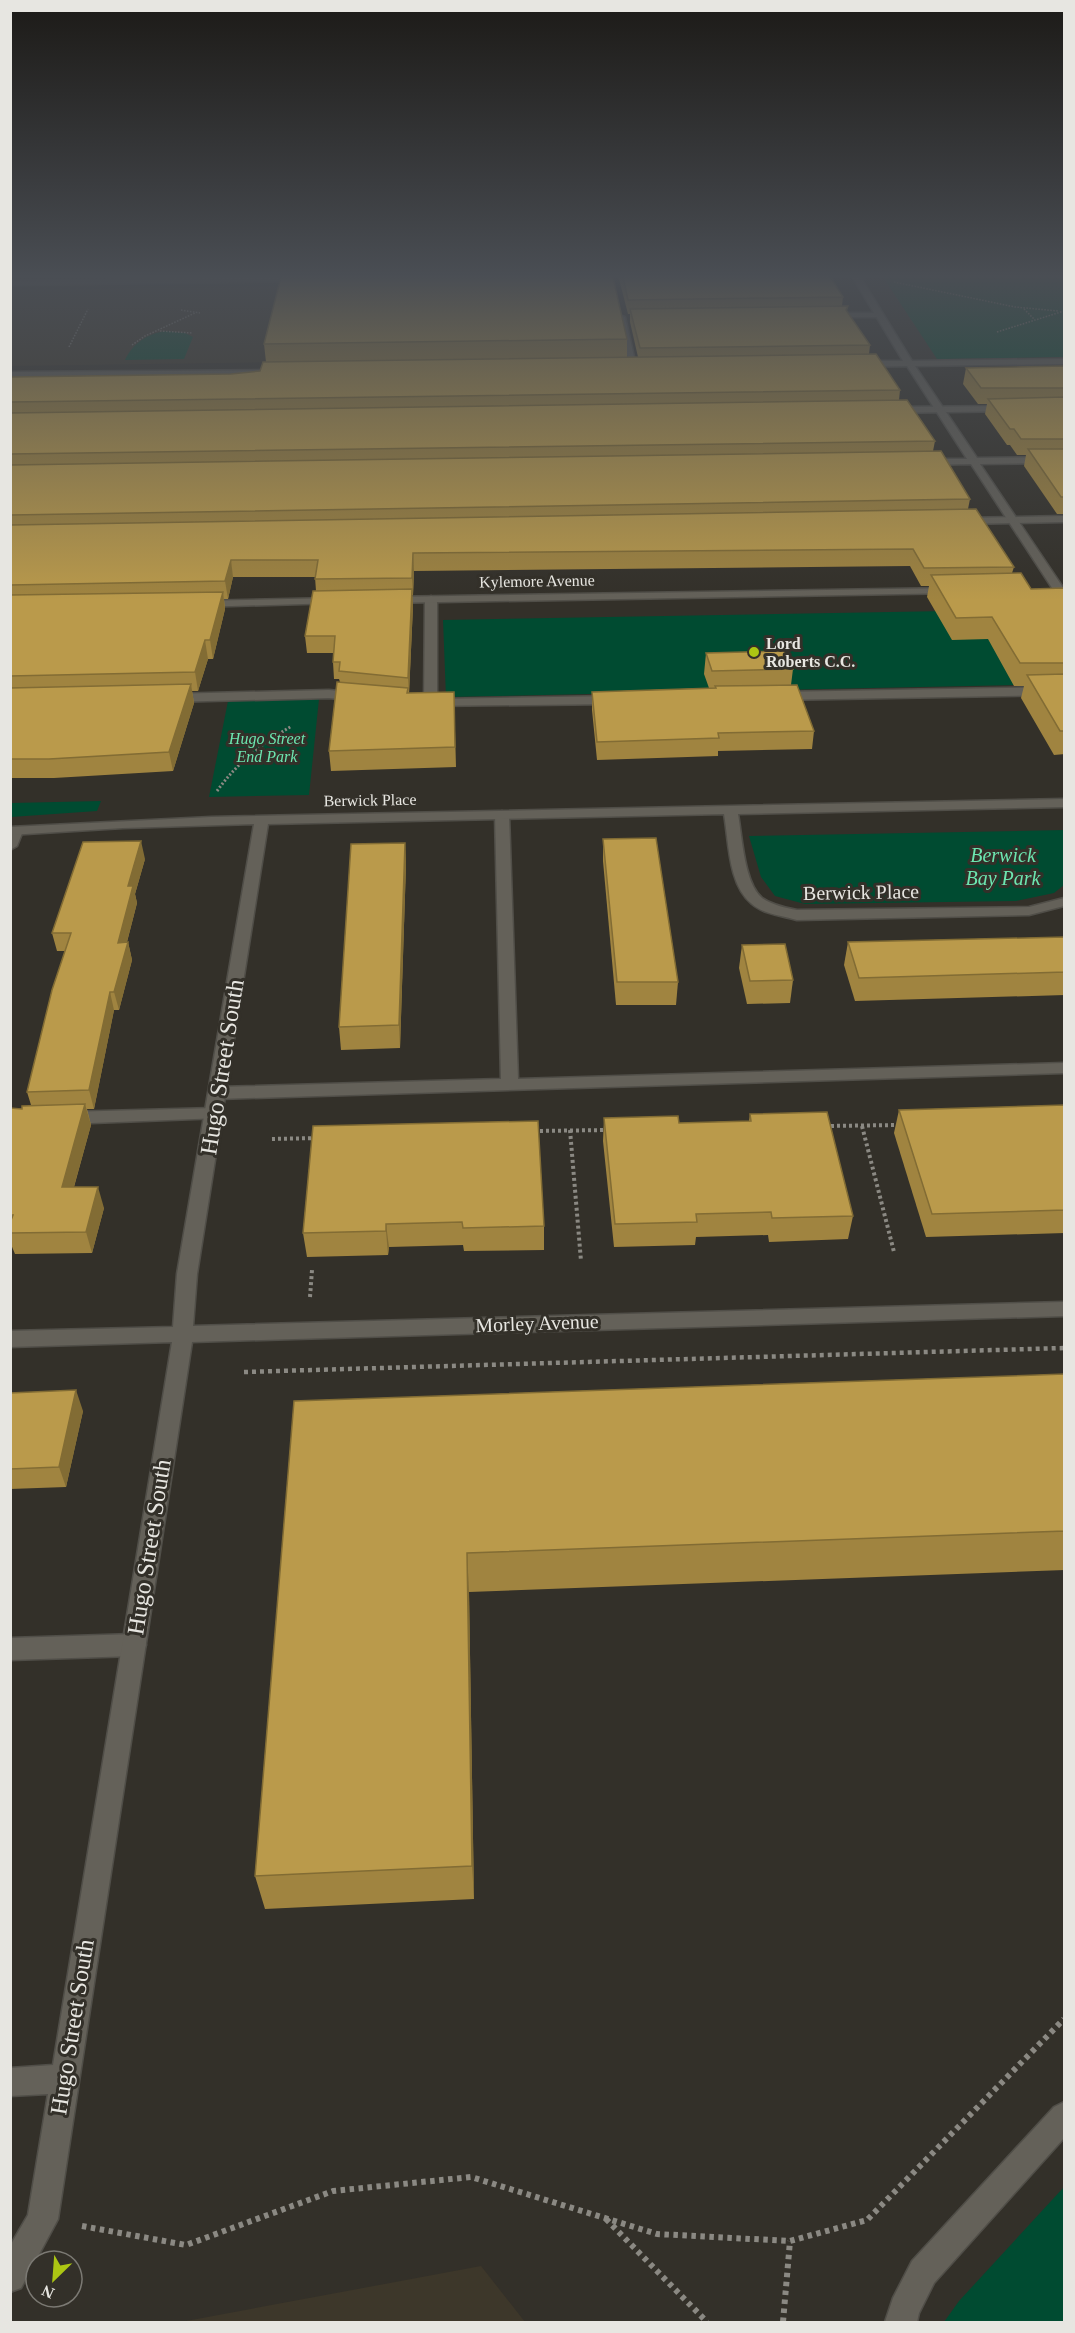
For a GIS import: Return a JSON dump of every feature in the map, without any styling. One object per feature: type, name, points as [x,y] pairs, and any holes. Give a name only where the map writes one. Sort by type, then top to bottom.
[{"type":"street","points":[[921,382],[1061,589]]},
{"type":"street","points":[[884,410],[1017,408]]},
{"type":"street","points":[[915,462],[1065,460]]},
{"type":"street","points":[[952,521],[1065,519]]},
{"type":"street","points":[[1039,590],[1061,589]]},
{"type":"street","name":"Kylemore Avenue","points":[[373,600],[961,591]]},
{"type":"street","points":[[431,599],[426,703],[634,699]]},
{"type":"street","points":[[186,604],[350,601]]},
{"type":"street","points":[[766,697],[1065,691]]},
{"type":"street","points":[[153,698],[319,695],[375,698]]},
{"type":"street","name":"Berwick Place","points":[[13,831],[123,824],[262,820],[1065,802]]},
{"type":"street","name":"Berwick Place","points":[[730,810],[745,886],[754,899],[772,909],[797,915],[1029,911],[1065,902]]},
{"type":"street","points":[[502,814],[510,1084]]},
{"type":"street","name":"Hugo Street South","points":[[14,2273],[43,2219],[183,1333],[187,1274],[262,820]]},
{"type":"street","points":[[10,846],[13,831]]},
{"type":"street","points":[[218,1093],[1065,1068]]},
{"type":"street","points":[[46,1118],[215,1114]]},
{"type":"street","name":"Morley Avenue","points":[[10,1339],[1065,1309]]},
{"type":"street","points":[[10,1649],[134,1645]]},
{"type":"street","points":[[10,2082],[64,2079]]},
{"type":"street","points":[[901,2322],[904,2308],[923,2272],[1065,2117]]},
{"type":"path","points":[[215,794],[228,774],[242,760],[269,738],[298,722],[319,699],[319,695]]},
{"type":"path","points":[[815,1126],[909,1124]]},
{"type":"path","points":[[861,1126],[894,1252]]},
{"type":"path","points":[[570,1130],[580,1261]]},
{"type":"path","points":[[522,1132],[616,1130]]},
{"type":"path","points":[[272,1139],[320,1138]]},
{"type":"path","points":[[310,1306],[312,1270]]},
{"type":"path","points":[[244,1372],[1065,1348]]},
{"type":"path","points":[[43,2219],[186,2245],[333,2192],[471,2177],[657,2234],[790,2241],[867,2220],[1065,2019]]},
{"type":"path","points":[[606,2218],[706,2322]]},
{"type":"path","points":[[783,2322],[790,2241]]},
{"type":"shaded area","points":[[481,2266],[525,2322],[181,2322]]},
{"type":"green space","name":"Lord Roberts C.C.","points":[[1064,609],[1064,684],[446,697],[443,620]]},
{"type":"green space","name":"Hugo Street End Park","points":[[319,699],[309,795],[209,797],[228,701]]},
{"type":"green space","points":[[101,801],[97,811],[11,817],[11,803]]},
{"type":"green space","name":"Berwick Bay Park","points":[[1064,830],[1064,885],[1054,893],[1016,901],[805,904],[775,896],[761,877],[749,836]]},
{"type":"green space","points":[[1064,2187],[1064,2322],[944,2322],[959,2301]]},
{"type":"building","points":[[10,382],[895,382],[900,390],[10,402]]},
{"type":"building","points":[[976,382],[1065,382],[1065,388],[981,388]]},
{"type":"building","points":[[1065,397],[1065,439],[1021,439],[1014,429],[1010,429],[988,399]]},
{"type":"building","points":[[907,400],[935,441],[10,454],[10,413]]},
{"type":"building","points":[[1028,449],[1065,449],[1065,497],[1061,497]]},
{"type":"building","points":[[941,451],[970,499],[10,515],[10,465]]},
{"type":"building","points":[[976,509],[1014,567],[924,568],[913,549],[413,553],[412,578],[315,579],[318,560],[231,560],[225,581],[10,585],[10,525]]},
{"type":"building","points":[[1021,573],[1031,589],[1065,588],[1065,663],[1020,663],[992,617],[956,618],[931,575]]},
{"type":"building","points":[[412,589],[408,678],[339,671],[340,662],[333,662],[335,636],[305,636],[313,591]]},
{"type":"building","points":[[223,592],[210,640],[205,640],[195,672],[10,676],[10,595]]},
{"type":"building","points":[[786,651],[793,669],[712,671],[706,653]]},
{"type":"building","points":[[1065,674],[1065,731],[1060,731],[1027,675]]},
{"type":"building","points":[[337,682],[408,688],[407,693],[454,692],[455,747],[329,751]]},
{"type":"building","points":[[191,684],[169,752],[10,759],[10,688]]},
{"type":"building","points":[[797,685],[814,731],[718,733],[719,738],[597,742],[592,692]]},
{"type":"building","points":[[656,838],[678,982],[617,982],[603,839]]},
{"type":"building","points":[[141,841],[128,886],[133,886],[118,943],[128,942],[114,992],[110,992],[89,1090],[27,1092],[52,990],[71,933],[52,933],[83,842]]},
{"type":"building","points":[[405,843],[399,1025],[339,1027],[351,844]]},
{"type":"building","points":[[1065,937],[1065,972],[859,978],[848,942]]},
{"type":"building","points":[[785,944],[793,980],[750,981],[742,945]]},
{"type":"building","points":[[85,1104],[62,1187],[98,1187],[86,1232],[10,1233],[13,1215],[10,1215],[10,1108]]},
{"type":"building","points":[[1065,1105],[1065,1210],[932,1214],[899,1110]]},
{"type":"building","points":[[827,1112],[853,1216],[772,1218],[771,1212],[696,1214],[697,1222],[615,1224],[604,1118],[678,1116],[679,1123],[751,1121],[750,1114]]},
{"type":"building","points":[[538,1121],[544,1226],[463,1228],[462,1222],[386,1224],[386,1231],[303,1233],[313,1126]]},
{"type":"building","points":[[1065,1374],[1065,1531],[467,1553],[472,1866],[255,1876],[294,1401]]},
{"type":"building","points":[[76,1390],[59,1467],[10,1469],[10,1393]]},
{"type":"place","name":"Lord Roberts C.C.","points":[[754,652]]}]
